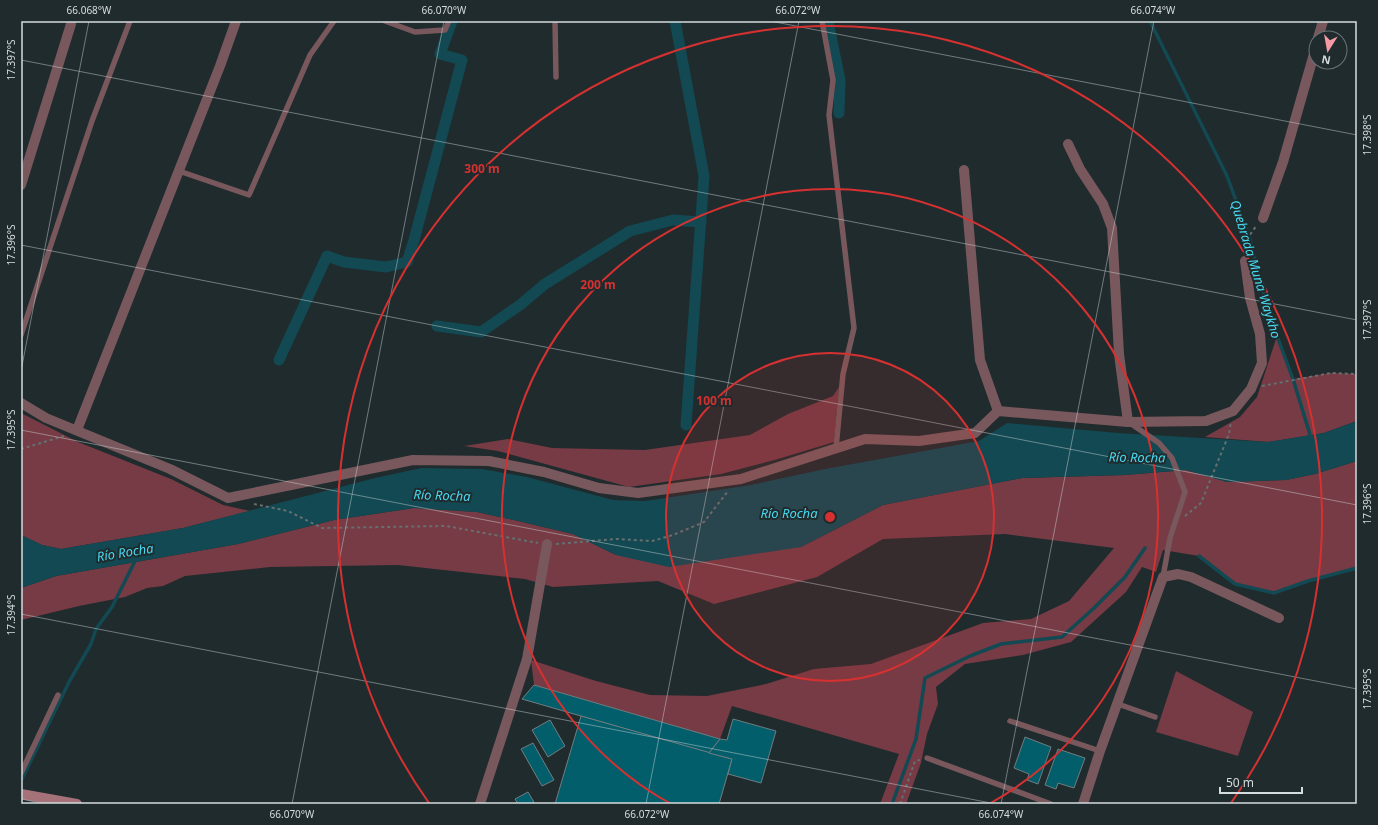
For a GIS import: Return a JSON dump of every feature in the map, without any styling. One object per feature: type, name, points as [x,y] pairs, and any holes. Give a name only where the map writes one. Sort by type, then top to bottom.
[{"type":"main road","points":[[21,794],[77,804]]},
{"type":"street","points":[[77,430],[179,171],[236,21]]},
{"type":"street","points":[[21,185],[71,24]]},
{"type":"street","points":[[1263,218],[1283,162],[1309,70]]},
{"type":"street","points":[[1068,144],[1080,169],[1103,204],[1112,228],[1119,354],[1128,422]]},
{"type":"street","points":[[964,170],[980,360],[998,411]]},
{"type":"street","points":[[21,403],[46,418],[170,469],[228,498],[413,460],[489,461],[544,472],[599,488],[638,493],[741,479],[865,439],[919,441],[975,433],[998,411],[1128,422],[1206,421],[1233,411],[1252,389],[1262,362],[1260,334],[1250,298],[1245,261]]},
{"type":"street","points":[[480,804],[527,659],[547,544]]},
{"type":"street","points":[[1083,804],[1100,751],[1163,577],[1178,574],[1191,577],[1279,618]]},
{"type":"lane","points":[[21,335],[92,121],[130,21]]},
{"type":"lane","points":[[179,171],[249,195],[310,55],[334,21]]},
{"type":"lane","points":[[385,21],[415,32],[445,30],[449,21]]},
{"type":"lane","points":[[555,21],[556,77]]},
{"type":"lane","points":[[822,21],[833,80],[829,115],[854,328],[843,374],[836,448]]},
{"type":"lane","points":[[1128,422],[1159,443],[1172,458],[1184,492],[1170,538],[1163,577]]},
{"type":"lane","points":[[21,773],[58,695]]},
{"type":"lane","points":[[1118,704],[1155,717]]},
{"type":"lane","points":[[1010,721],[1100,751]]},
{"type":"lane","points":[[927,758],[1050,804]]},
{"type":"path","points":[[1245,261],[1249,236],[1263,218]]},
{"type":"path","points":[[1252,389],[1331,373],[1357,374]]},
{"type":"path","points":[[21,450],[77,430]]},
{"type":"path","points":[[1175,525],[1201,503],[1229,434]]},
{"type":"path","points":[[250,503],[288,511],[322,528],[446,526],[547,544],[617,539],[652,541],[674,536],[704,522],[726,494],[741,479]]},
{"type":"path","points":[[900,804],[915,761],[927,758]]},
{"type":"shaded area","points":[[1277,336],[1293,379],[1331,373],[1357,374],[1357,421],[1324,433],[1268,442],[1205,437],[1240,417],[1257,397]]},
{"type":"shaded area","points":[[839,387],[834,442],[721,474],[629,487],[498,451],[464,446],[508,439],[552,448],[645,450],[750,435],[788,414],[833,396]]},
{"type":"shaded area","points":[[21,413],[78,442],[171,479],[223,505],[250,511],[183,528],[61,549],[42,545],[21,535]]},
{"type":"shaded area","points":[[1357,461],[1357,568],[1308,581],[1274,593],[1235,584],[1199,556],[1163,550],[1156,572],[1142,567],[1126,592],[1071,642],[1023,655],[965,664],[936,687],[938,704],[927,734],[921,763],[906,804],[880,804],[899,754],[732,706],[720,739],[534,685],[531,660],[596,681],[650,695],[707,696],[766,684],[814,669],[871,664],[983,623],[1031,619],[1069,601],[1114,548],[1005,534],[883,539],[817,577],[714,604],[658,581],[553,587],[525,579],[398,565],[270,567],[185,576],[163,586],[147,588],[125,597],[21,620],[21,588],[56,576],[238,544],[334,520],[414,508],[477,512],[514,520],[573,534],[616,555],[801,547],[883,505],[1022,478],[1125,475],[1186,470],[1227,482],[1286,480],[1315,474]]},
{"type":"shaded area","points":[[1176,671],[1253,712],[1238,756],[1156,732]]},
{"type":"water","name":"Río Rocha","points":[[1357,421],[1357,461],[1315,474],[1286,480],[1227,482],[1186,470],[1125,475],[1022,478],[883,505],[801,547],[669,567],[616,555],[573,534],[514,520],[477,512],[414,508],[334,520],[238,544],[56,576],[21,588],[21,535],[42,545],[61,549],[183,528],[375,478],[421,468],[482,469],[527,477],[613,500],[645,501],[751,485],[825,469],[979,441],[1007,423],[1118,433],[1268,442],[1324,433]]},
{"type":"building","points":[[534,685],[720,739],[709,753],[522,699]]},
{"type":"building","points":[[581,716],[732,759],[719,804],[555,804]]},
{"type":"building","points":[[733,719],[776,731],[761,783],[728,774],[732,759],[709,753],[720,739],[727,740]]},
{"type":"building","points":[[550,720],[565,746],[548,757],[532,730]]},
{"type":"building","points":[[1025,737],[1051,747],[1038,784],[1027,780],[1029,774],[1014,768]]},
{"type":"building","points":[[533,743],[554,780],[542,786],[521,749]]},
{"type":"building","points":[[1058,749],[1085,758],[1074,788],[1058,783],[1056,789],[1045,785]]},
{"type":"building","points":[[528,792],[535,804],[518,804],[515,799]]},
{"type":"waterway","points":[[279,360],[327,256],[344,262],[386,267],[407,262],[462,60],[440,54],[452,21]]},
{"type":"waterway","points":[[675,21],[704,176],[686,425]]},
{"type":"waterway","points":[[828,21],[840,80],[839,113]]},
{"type":"waterway","name":"Quebrada Muna Waykho","points":[[1150,21],[1227,176],[1249,236],[1270,317],[1293,379],[1311,438]]},
{"type":"waterway","points":[[437,326],[481,332],[520,305],[545,284],[630,231],[673,220],[701,222]]},
{"type":"waterway","points":[[892,804],[916,739],[925,678],[970,656],[1001,644],[1062,637],[1125,577],[1145,548]]},
{"type":"waterway","points":[[1199,556],[1235,584],[1274,593],[1308,581],[1357,568]]},
{"type":"waterway","points":[[22,779],[69,682],[91,644],[96,629],[112,607],[136,559]]}]
